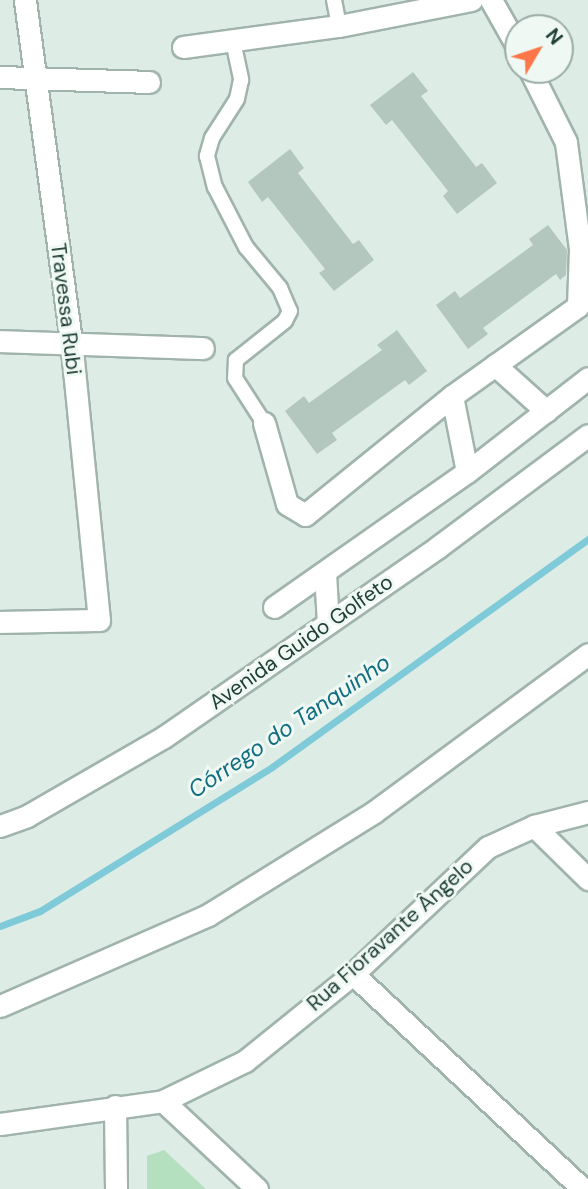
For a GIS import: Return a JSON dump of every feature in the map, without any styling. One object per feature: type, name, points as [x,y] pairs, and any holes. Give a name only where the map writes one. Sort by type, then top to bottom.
[{"type":"street","name":"Travessa Rubi","points":[[0,622],[99,620],[71,341],[24,0]]},
{"type":"street","points":[[183,47],[340,26],[389,8],[471,0]]},
{"type":"street","points":[[491,0],[504,23]]},
{"type":"street","points":[[0,77],[149,82]]},
{"type":"street","points":[[264,423],[287,504],[305,515],[452,396],[578,306],[580,249],[566,142],[537,84]]},
{"type":"street","points":[[0,341],[71,341],[204,348]]},
{"type":"street","points":[[495,365],[546,411]]},
{"type":"street","points":[[274,607],[467,472],[588,379]]},
{"type":"street","points":[[452,396],[467,472]]},
{"type":"street","name":"Avenida Guido Golfeto","points":[[0,826],[27,816],[164,737],[328,623],[588,435]]},
{"type":"street","points":[[325,573],[328,623]]},
{"type":"street","points":[[0,1006],[208,915],[374,812],[588,654]]},
{"type":"street","name":"Rua Fioravante Ângelo","points":[[0,1124],[163,1101],[245,1060],[353,974],[488,847],[534,826],[588,812]]},
{"type":"street","points":[[534,826],[588,878]]},
{"type":"street","points":[[353,974],[583,1189]]},
{"type":"street","points":[[163,1101],[257,1189]]},
{"type":"street","points":[[115,1106],[116,1189]]},
{"type":"lane","points":[[334,0],[340,26]]},
{"type":"lane","points":[[233,41],[241,80],[237,99],[212,138],[207,156],[215,187],[246,247],[280,288],[290,311],[285,321],[236,360],[235,378],[264,423]]},
{"type":"green space","points":[[164,1150],[206,1189],[147,1189],[147,1156]]},
{"type":"building","points":[[413,72],[428,91],[421,96],[476,167],[482,163],[497,183],[457,214],[443,196],[448,191],[392,120],[386,125],[370,105]]},
{"type":"building","points":[[290,149],[304,168],[298,173],[353,244],[359,240],[374,260],[334,291],[319,273],[325,269],[268,197],[262,202],[248,182]]},
{"type":"building","points":[[548,225],[567,250],[566,275],[560,280],[556,274],[483,328],[488,334],[468,349],[436,305],[455,291],[460,298],[533,245],[529,239]]},
{"type":"building","points":[[397,330],[427,371],[409,385],[405,380],[332,433],[337,440],[317,454],[285,411],[304,396],[309,403],[382,350],[377,345]]},
{"type":"waterway","name":"Córrego do Tanquinho","points":[[0,926],[40,911],[272,767],[588,539]]}]
